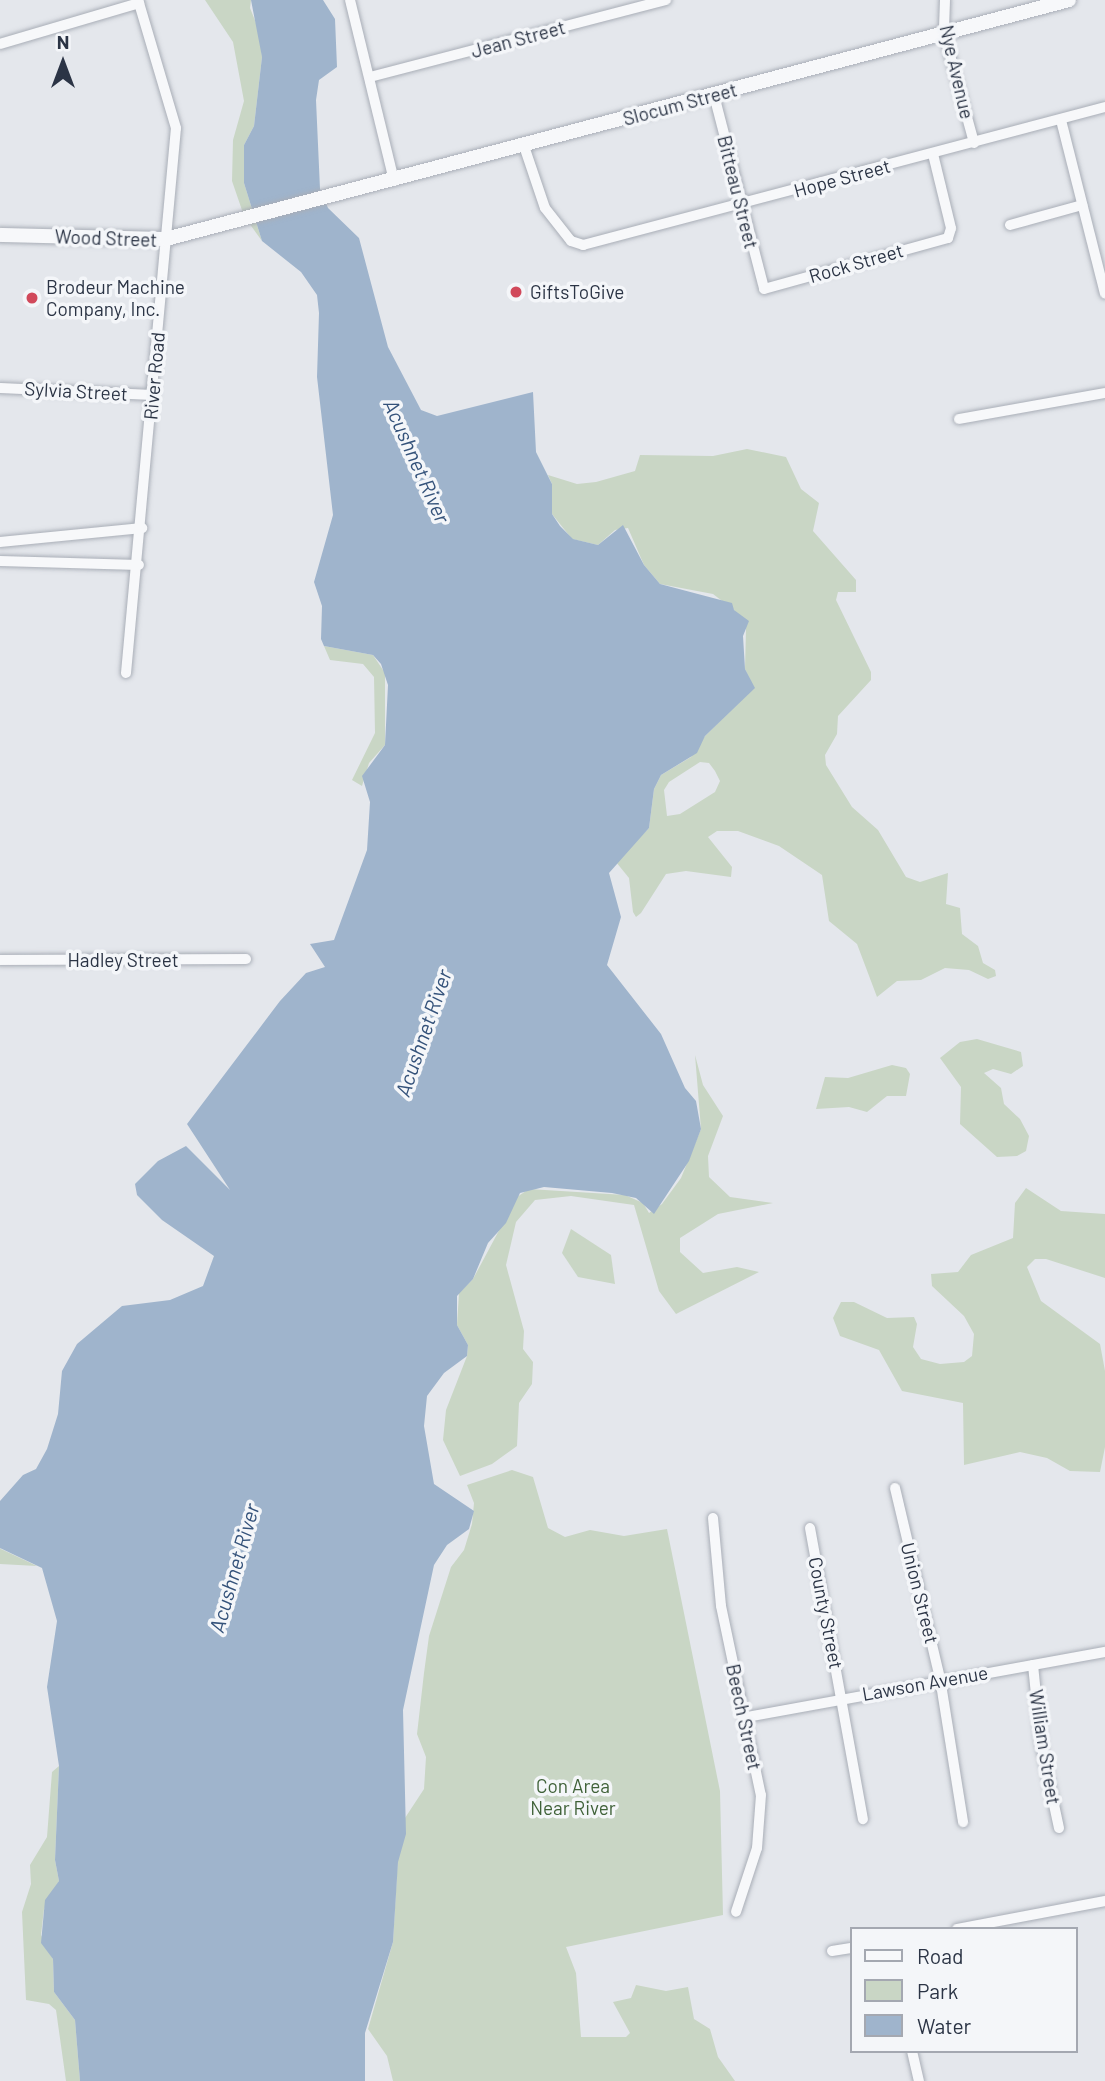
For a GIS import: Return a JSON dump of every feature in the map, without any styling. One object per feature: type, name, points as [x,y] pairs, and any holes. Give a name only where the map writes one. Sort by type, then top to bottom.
[{"type":"street","points":[[350,0],[394,181]]},
{"type":"street","name":"Jean Street","points":[[370,78],[666,0]]},
{"type":"street","name":"Nye Avenue","points":[[945,0],[944,33],[974,143]]},
{"type":"street","name":"Slocum Street","points":[[291,208],[1069,0]]},
{"type":"street","points":[[0,44],[138,2]]},
{"type":"street","name":"River Road","points":[[126,673],[139,565],[176,119],[138,2]]},
{"type":"street","name":"Bitteau Street","points":[[714,95],[764,289]]},
{"type":"street","name":"Hope Street","points":[[524,146],[540,201],[578,245],[741,205],[1105,107]]},
{"type":"street","points":[[1061,120],[1105,294]]},
{"type":"street","name":"Rock Street","points":[[764,289],[948,238],[951,228],[933,154]]},
{"type":"street","points":[[1010,225],[1082,205]]},
{"type":"street","name":"Wood Street","points":[[0,235],[166,239],[291,208]]},
{"type":"street","name":"Sylvia Street","points":[[0,388],[153,394]]},
{"type":"street","points":[[959,419],[1105,393]]},
{"type":"street","points":[[0,542],[142,528]]},
{"type":"street","points":[[0,561],[139,565]]},
{"type":"street","name":"Hadley Street","points":[[0,960],[246,959]]},
{"type":"street","name":"Union Street","points":[[895,1488],[940,1678],[963,1822]]},
{"type":"street","name":"Beech Street","points":[[713,1518],[722,1606],[761,1795],[757,1848],[736,1912]]},
{"type":"street","name":"County Street","points":[[810,1528],[844,1697],[863,1819]]},
{"type":"street","name":"Lawson Avenue","points":[[747,1717],[940,1678],[1105,1652]]},
{"type":"street","name":"William Street","points":[[1033,1665],[1041,1744],[1059,1828]]},
{"type":"street","points":[[968,1927],[1105,1901]]},
{"type":"street","points":[[832,1951],[850,1948]]},
{"type":"street","points":[[912,2053],[919,2081]]},
{"type":"green space","points":[[205,0],[251,0],[250,8],[260,33],[262,57],[254,126],[244,145],[244,183],[262,241],[244,216],[232,181],[233,140],[244,101],[233,42]]},
{"type":"green space","points":[[747,449],[786,457],[801,489],[819,503],[813,531],[856,580],[856,592],[838,592],[836,600],[871,672],[871,680],[838,716],[837,734],[825,755],[826,765],[852,807],[878,830],[906,877],[920,882],[948,873],[946,904],[960,908],[962,934],[978,946],[983,963],[995,970],[996,976],[988,979],[969,970],[945,968],[921,980],[897,981],[877,997],[857,944],[829,921],[822,875],[779,846],[738,831],[717,831],[708,837],[732,867],[731,877],[686,871],[666,874],[641,913],[636,917],[633,912],[629,878],[616,862],[649,828],[654,789],[661,775],[691,757],[705,736],[754,688],[745,669],[746,629],[734,610],[713,594],[660,584],[644,565],[628,528],[615,530],[598,545],[572,539],[552,514],[552,484],[548,475],[577,484],[596,482],[635,471],[640,455],[713,456]],"holes":[[[700,762],[709,763],[720,781],[715,792],[680,814],[667,816],[664,790],[669,782]]]},
{"type":"green space","points":[[324,646],[373,655],[385,673],[385,745],[369,763],[362,786],[352,780],[375,733],[374,677],[363,664],[330,660]]},
{"type":"green space","points":[[977,1039],[1021,1052],[1023,1066],[1011,1074],[993,1069],[984,1073],[1001,1088],[1004,1104],[1020,1119],[1029,1136],[1026,1151],[1017,1156],[997,1157],[960,1124],[961,1087],[940,1058],[960,1042]]},
{"type":"green space","points":[[695,1055],[703,1085],[723,1116],[708,1156],[709,1177],[730,1197],[773,1203],[718,1214],[680,1238],[680,1252],[703,1273],[737,1267],[759,1272],[676,1314],[659,1291],[634,1205],[571,1196],[535,1200],[516,1222],[506,1265],[524,1331],[523,1349],[533,1362],[532,1384],[519,1403],[517,1446],[492,1464],[460,1476],[443,1440],[446,1410],[467,1356],[468,1345],[457,1325],[459,1293],[473,1279],[517,1197],[529,1189],[625,1195],[643,1203],[649,1213],[662,1204],[681,1178],[701,1129]]},
{"type":"green space","points":[[892,1065],[906,1068],[910,1074],[906,1096],[887,1096],[867,1112],[849,1107],[816,1109],[825,1077],[848,1078]]},
{"type":"green space","points":[[1026,1188],[1061,1211],[1105,1214],[1105,1278],[1046,1259],[1035,1259],[1027,1267],[1041,1301],[1100,1344],[1105,1371],[1105,1447],[1100,1472],[1070,1471],[1047,1458],[1020,1452],[964,1465],[963,1403],[902,1391],[879,1350],[840,1336],[833,1318],[841,1302],[854,1302],[887,1318],[914,1317],[917,1324],[913,1347],[921,1359],[940,1364],[964,1362],[972,1356],[974,1334],[964,1316],[932,1286],[931,1274],[958,1272],[971,1255],[1013,1238],[1015,1203]]},
{"type":"green space","points":[[571,1229],[611,1255],[615,1284],[578,1277],[562,1253]]},
{"type":"green space","name":"Con Area Near River","points":[[512,1470],[533,1477],[548,1528],[565,1537],[590,1530],[624,1536],[667,1529],[720,1791],[723,1915],[566,1947],[576,1973],[581,2037],[626,2037],[630,2033],[613,2002],[631,1998],[636,1985],[666,1991],[688,1987],[694,2019],[710,2029],[718,2057],[735,2081],[393,2081],[387,2056],[368,2029],[393,1942],[398,1856],[405,1818],[424,1789],[426,1757],[417,1734],[429,1636],[451,1567],[464,1550],[472,1524],[474,1503],[467,1485]]},
{"type":"green space","points":[[1,1549],[37,1566],[0,1564]]},
{"type":"green space","points":[[59,1766],[55,1860],[59,1881],[44,1909],[41,1935],[53,1959],[54,1992],[75,2020],[80,2081],[66,2081],[56,2010],[49,2004],[26,2000],[22,1912],[31,1884],[30,1865],[47,1837],[52,1772]]},
{"type":"water","name":"Acushnet River","points":[[251,0],[323,0],[335,19],[337,67],[319,80],[316,100],[320,189],[328,208],[359,238],[388,347],[421,410],[437,416],[533,392],[536,452],[552,484],[552,514],[560,526],[573,539],[598,545],[623,525],[644,565],[660,584],[732,603],[734,610],[749,621],[743,636],[745,669],[755,688],[705,736],[697,753],[661,775],[654,789],[649,828],[609,873],[621,917],[607,965],[661,1034],[685,1088],[696,1101],[701,1129],[689,1161],[654,1214],[636,1198],[612,1193],[544,1187],[520,1193],[506,1223],[488,1243],[473,1279],[457,1296],[457,1325],[468,1345],[467,1356],[444,1373],[427,1396],[424,1426],[434,1484],[474,1511],[469,1529],[447,1545],[434,1565],[403,1710],[406,1834],[398,1862],[393,1942],[365,2033],[365,2081],[80,2081],[75,2020],[54,1992],[53,1959],[41,1943],[45,1900],[59,1881],[55,1860],[59,1766],[47,1687],[57,1621],[42,1568],[0,1548],[0,1501],[23,1475],[36,1469],[47,1449],[58,1414],[62,1371],[77,1344],[122,1306],[170,1300],[203,1286],[214,1256],[162,1220],[137,1195],[135,1184],[158,1161],[186,1146],[230,1190],[187,1124],[280,1001],[306,973],[325,967],[310,944],[334,940],[367,850],[370,802],[362,776],[385,745],[388,685],[381,664],[373,655],[324,646],[321,639],[322,606],[314,582],[333,515],[317,377],[319,313],[317,295],[301,272],[262,241],[244,183],[244,145],[254,126],[262,57]]},
{"type":"place","name":"GiftsToGive","points":[[516,292]]},
{"type":"place","name":"Brodeur Machine Company, Inc.","points":[[32,298]]}]
